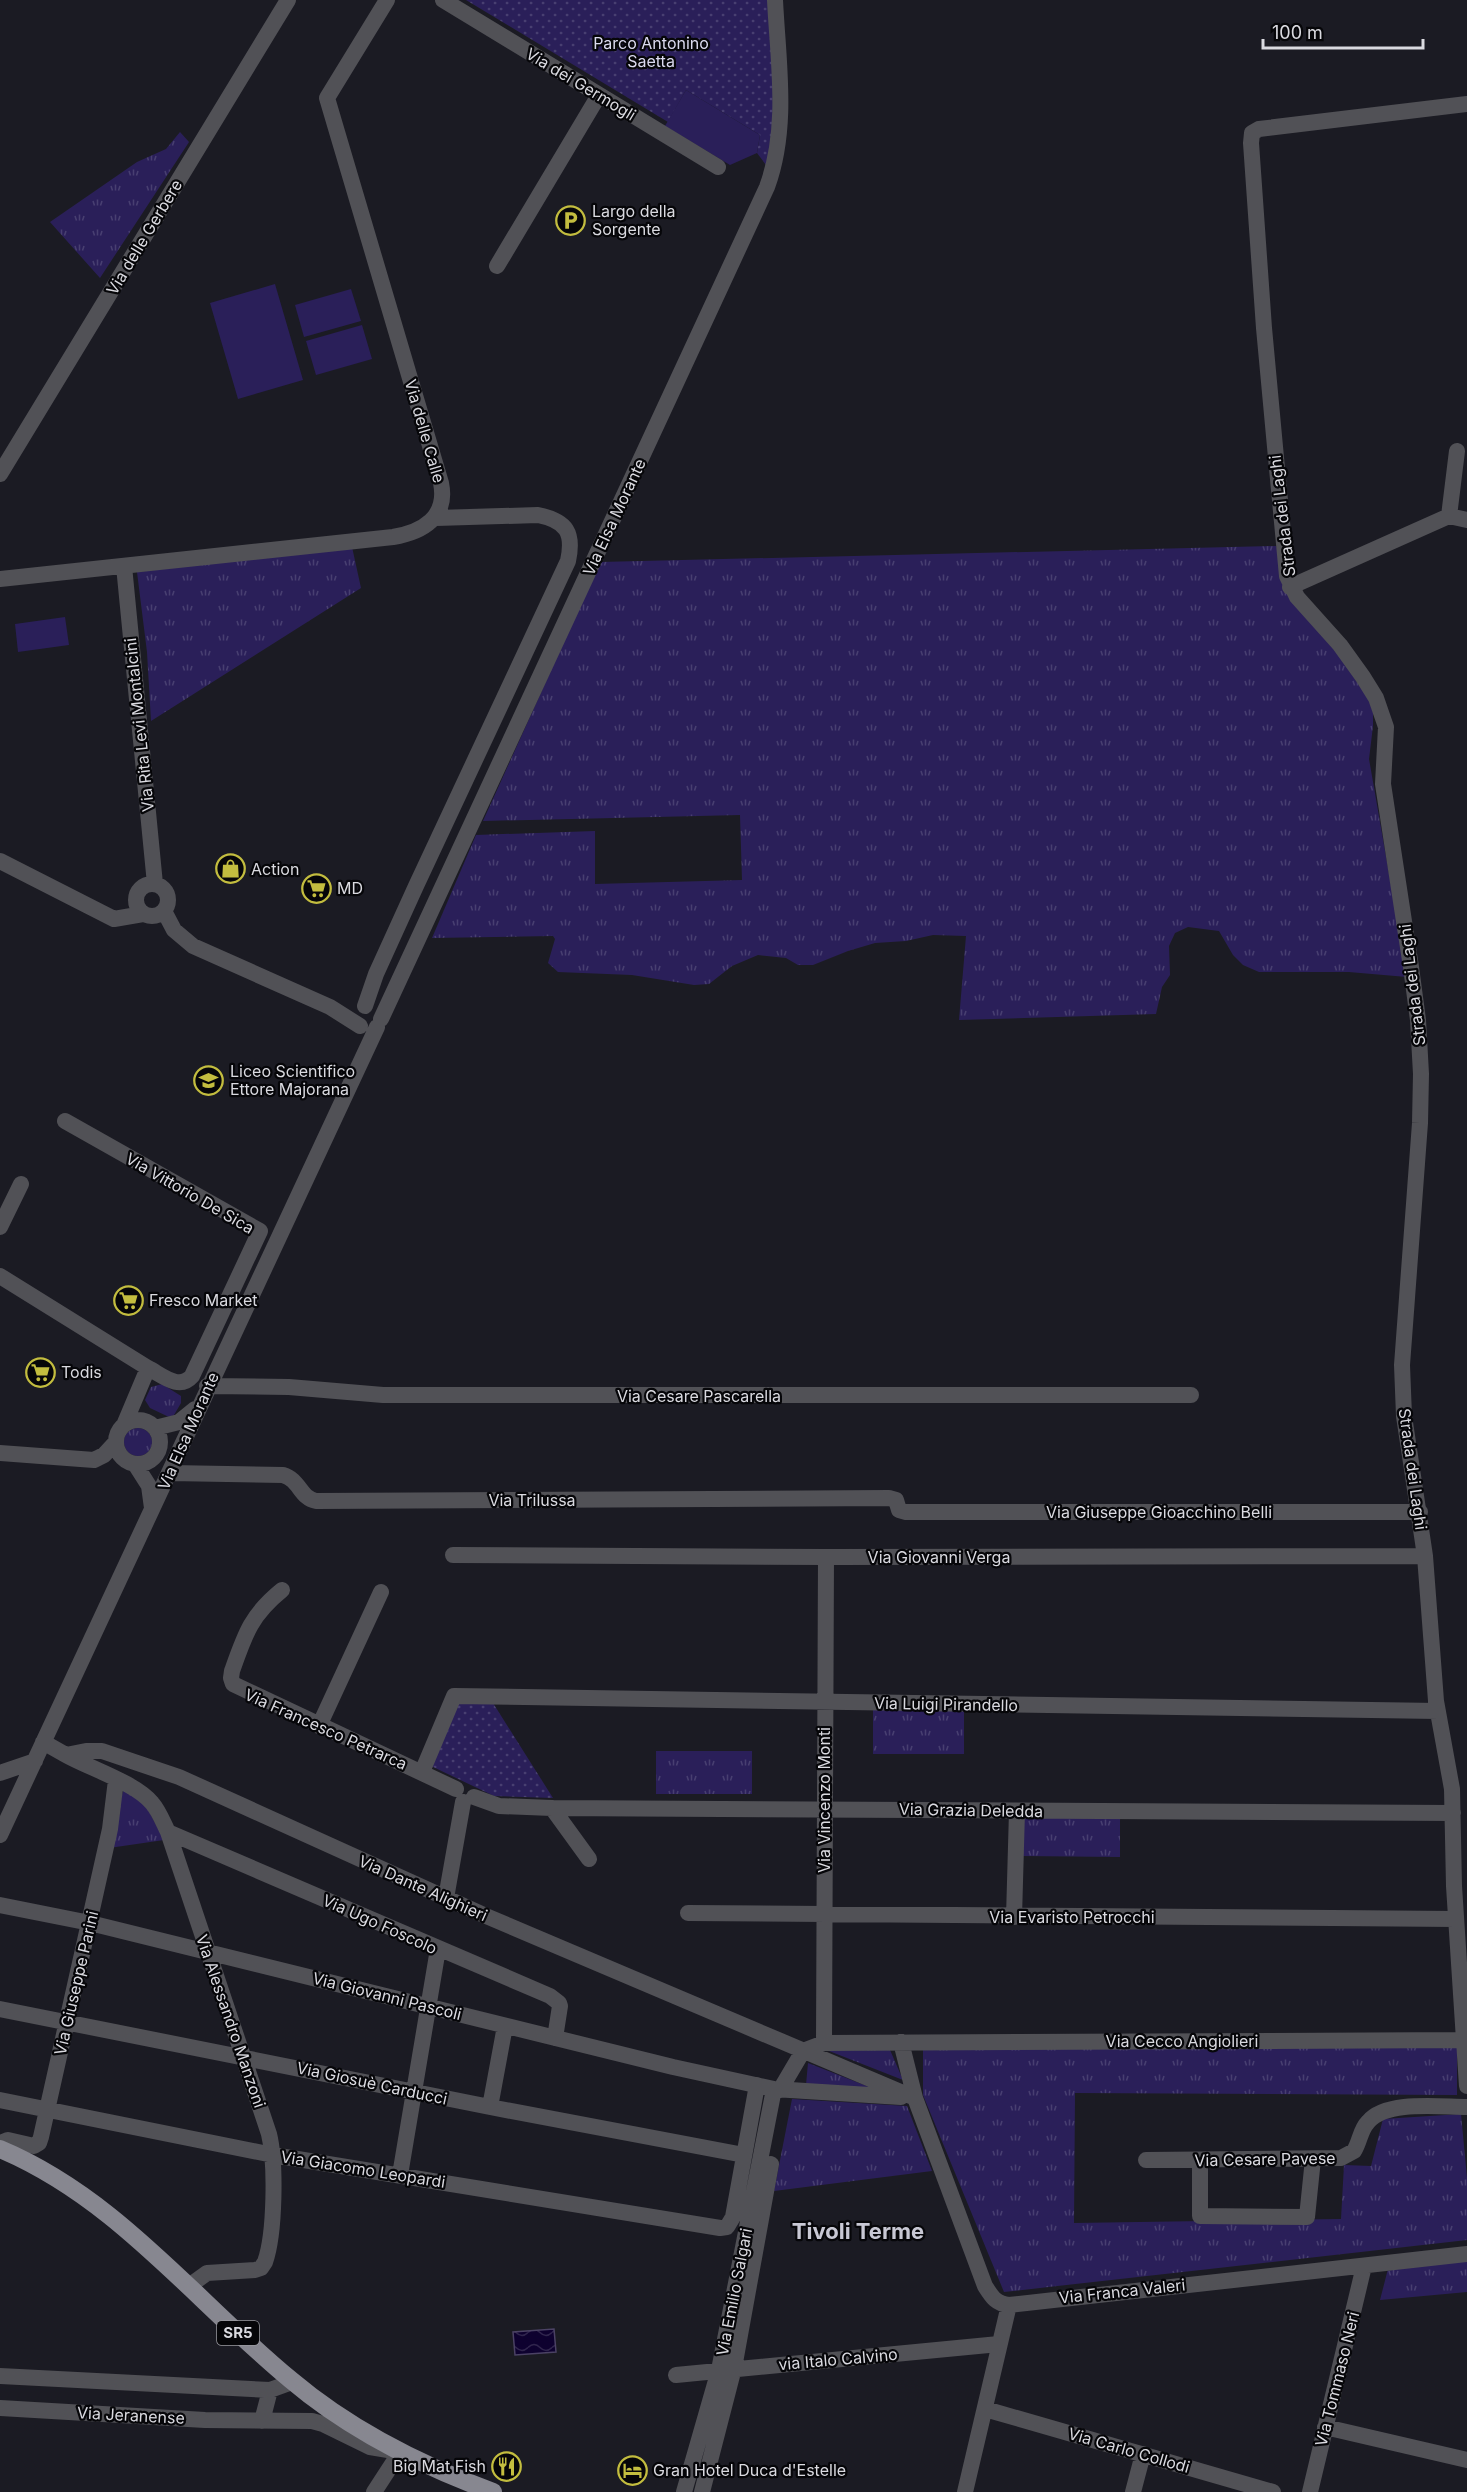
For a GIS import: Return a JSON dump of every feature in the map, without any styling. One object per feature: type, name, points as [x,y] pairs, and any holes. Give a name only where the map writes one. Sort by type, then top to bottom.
[{"type":"main road","name":"SR5","points":[[0,2148],[42,2170],[98,2207],[134,2236],[292,2382],[342,2417],[400,2452],[493,2492]]},
{"type":"street","name":"Via delle Gerbere","points":[[0,474],[288,0]]},
{"type":"street","name":"Via delle Calle","points":[[387,0],[327,98],[441,483],[442,504],[436,518]]},
{"type":"street","name":"Via dei Germogli","points":[[443,0],[718,167]]},
{"type":"street","name":"Via Elsa Morante","points":[[0,1835],[767,187],[776,158],[780,126],[775,0]]},
{"type":"street","points":[[497,266],[599,95]]},
{"type":"street","name":"Strada dei Laghi","points":[[1467,104],[1268,127],[1252,133],[1264,328],[1286,570],[1290,587],[1297,597],[1340,645],[1363,677],[1382,711],[1386,727],[1383,784],[1410,958],[1420,1053],[1420,1123],[1402,1371],[1404,1416],[1420,1512],[1438,1711],[1451,1776],[1453,1871],[1467,2086]]},
{"type":"street","points":[[1449,516],[1457,451]]},
{"type":"street","points":[[0,579],[393,537],[415,532],[436,518],[538,515],[552,518],[563,525],[570,536],[572,545],[568,561],[412,895],[376,974],[364,1007],[357,1018],[360,1026],[368,1030],[379,1023],[376,1009],[364,1007],[330,1007]]},
{"type":"street","points":[[1290,587],[1449,516],[1467,520]]},
{"type":"street","name":"Via Rita Levi Montalcini","points":[[124,566],[155,884],[164,889],[168,898],[164,912],[174,930],[193,946],[330,1007],[360,1026]]},
{"type":"street","points":[[0,861],[114,920],[143,914],[154,916],[164,912]]},
{"type":"street","points":[[143,914],[137,905],[137,894],[144,886],[155,884]]},
{"type":"street","name":"Via Vittorio De Sica","points":[[65,1121],[260,1231],[192,1376],[186,1383],[179,1383],[148,1368]]},
{"type":"street","points":[[0,1227],[21,1184]]},
{"type":"street","points":[[0,1276],[148,1368],[134,1399],[124,1425],[117,1435],[117,1448],[123,1459],[140,1464],[173,1465],[170,1438],[139,1413],[134,1399]]},
{"type":"street","name":"Via Cesare Pascarella","points":[[207,1386],[289,1387],[395,1395],[1191,1395]]},
{"type":"street","points":[[124,1425],[135,1420],[152,1425],[179,1422],[198,1406]]},
{"type":"street","points":[[140,1464],[156,1455],[160,1449],[160,1441],[152,1425]]},
{"type":"street","points":[[0,1453],[91,1460],[105,1455],[116,1442]]},
{"type":"street","points":[[140,1464],[149,1486],[152,1508]]},
{"type":"street","name":"Via Trilussa","points":[[173,1465],[284,1475],[295,1480],[308,1499],[316,1502],[889,1498],[896,1500],[899,1510]]},
{"type":"street","name":"Via Giuseppe Gioacchino Belli","points":[[899,1510],[906,1512],[1420,1512]]},
{"type":"street","name":"Via Giovanni Verga","points":[[453,1555],[1425,1556]]},
{"type":"street","name":"Via Vincenzo Monti","points":[[824,2043],[823,1808],[826,1557]]},
{"type":"street","name":"Via Francesco Petrarca","points":[[282,1590],[266,1603],[253,1619],[232,1671],[231,1681],[243,1691],[422,1772],[470,1798]]},
{"type":"street","points":[[320,1726],[381,1592]]},
{"type":"street","name":"Via Luigi Pirandello","points":[[422,1772],[454,1696],[1438,1711]]},
{"type":"street","points":[[43,1742],[66,1755]]},
{"type":"street","name":"Via Dante Alighieri","points":[[66,1755],[102,1751],[147,1765],[207,1789],[446,1898],[915,2098]]},
{"type":"street","name":"Via Alessandro Manzoni","points":[[66,1755],[140,1792],[151,1801],[168,1832],[269,2134],[273,2155],[270,2225],[267,2256],[263,2265],[252,2271],[207,2273],[189,2286]]},
{"type":"street","points":[[0,1773],[34,1761]]},
{"type":"street","name":"Via Giuseppe Parini","points":[[0,2148],[3,2142],[9,2140],[30,2145],[39,2143],[111,1829],[116,1780]]},
{"type":"street","points":[[446,1898],[470,1798]]},
{"type":"street","name":"Via Grazia Deledda","points":[[470,1798],[511,1807],[552,1808],[1453,1813]]},
{"type":"street","points":[[552,1808],[589,1859]]},
{"type":"street","points":[[1014,1917],[1017,1811]]},
{"type":"street","name":"Via Ugo Foscolo","points":[[168,1832],[556,2000],[560,2010],[555,2038]]},
{"type":"street","name":"Via Giovanni Pascoli","points":[[0,1905],[90,1923],[505,2026],[780,2090],[915,2098]]},
{"type":"street","name":"Via Evaristo Petrocchi","points":[[688,1913],[1456,1919]]},
{"type":"street","points":[[400,2175],[438,1949]]},
{"type":"street","name":"Via Giosuè Carducci","points":[[0,2009],[490,2107],[744,2155]]},
{"type":"street","points":[[490,2107],[505,2026]]},
{"type":"street","name":"Via Cecco Angiolieri","points":[[824,2043],[1464,2040]]},
{"type":"street","points":[[901,2042],[915,2098],[986,2286],[1001,2337]]},
{"type":"street","points":[[803,2051],[824,2043]]},
{"type":"street","name":"Via Emilio Salgari","points":[[702,2492],[780,2090],[803,2051]]},
{"type":"street","points":[[744,2155],[757,2085]]},
{"type":"street","name":"Via Giacomo Leopardi","points":[[0,2100],[273,2155],[712,2228],[727,2227],[733,2217],[744,2155]]},
{"type":"street","name":"Via Cesare Pavese","points":[[1146,2160],[1341,2158],[1351,2154],[1368,2121],[1384,2111],[1406,2108],[1467,2107]]},
{"type":"street","points":[[1200,2160],[1200,2216],[1307,2217],[1313,2159]]},
{"type":"street","name":"Via Franca Valeri","points":[[1009,2305],[1467,2254]]},
{"type":"street","name":"Via Tommaso Neri","points":[[1310,2492],[1364,2266]]},
{"type":"street","points":[[965,2492],[1009,2305],[996,2301],[986,2286]]},
{"type":"street","name":"via Italo Calvino","points":[[676,2375],[1001,2337]]},
{"type":"street","name":"Via Emilio Salgari","points":[[684,2492],[727,2369]]},
{"type":"street","name":"Via Jeranense","points":[[0,2376],[270,2390]]},
{"type":"street","points":[[262,2421],[270,2390],[292,2382]]},
{"type":"street","name":"Via Jeranense","points":[[0,2408],[205,2420],[312,2421],[364,2445],[400,2452]]},
{"type":"street","name":"Via Carlo Collodi","points":[[985,2409],[1273,2492]]},
{"type":"street","points":[[1325,2427],[1467,2460]]},
{"type":"street","points":[[374,2492],[400,2452]]},
{"type":"street","points":[[1133,2492],[1143,2454]]},
{"type":"green space","name":"Parco Antonino Saetta","points":[[466,0],[770,0],[776,124],[766,165],[757,153],[760,135],[686,90],[668,122]]},
{"type":"green space","points":[[686,90],[760,135],[757,153],[730,165],[665,126]]},
{"type":"green space","points":[[180,132],[189,142],[100,278],[50,222],[137,162],[166,149]]},
{"type":"green space","points":[[275,284],[303,380],[238,399],[210,303]]},
{"type":"green space","points":[[351,289],[361,321],[304,337],[295,305]]},
{"type":"green space","points":[[362,325],[372,359],[316,375],[306,341]]},
{"type":"green space","points":[[1276,546],[1317,624],[1368,698],[1373,712],[1369,759],[1407,977],[1349,972],[1259,972],[1243,965],[1233,955],[1219,931],[1188,927],[1175,933],[1169,946],[1170,975],[1162,987],[1156,1014],[959,1020],[966,936],[933,935],[906,941],[875,943],[813,965],[798,965],[786,958],[758,955],[732,966],[709,984],[694,985],[632,975],[558,972],[548,963],[555,939],[553,936],[432,938],[476,835],[595,831],[595,884],[742,880],[740,815],[483,821],[600,562]]},
{"type":"green space","points":[[352,547],[361,588],[151,721],[147,652],[137,572]]},
{"type":"green space","points":[[65,617],[69,645],[18,652],[15,624]]},
{"type":"green space","points":[[162,1384],[181,1396],[181,1403],[174,1415],[169,1417],[150,1408],[145,1400],[151,1387]]},
{"type":"green space","points":[[138,1428],[148,1432],[152,1442],[148,1452],[138,1456],[128,1452],[124,1442],[128,1432]]},
{"type":"green space","points":[[458,1702],[493,1703],[553,1798],[494,1796],[431,1766]]},
{"type":"green space","points":[[873,1709],[964,1709],[964,1754],[873,1754]]},
{"type":"green space","points":[[656,1751],[752,1751],[752,1794],[656,1794]]},
{"type":"green space","points":[[124,1787],[142,1798],[164,1840],[109,1848]]},
{"type":"green space","points":[[1022,1816],[1120,1817],[1120,1857],[1022,1856]]},
{"type":"green space","points":[[923,2047],[1457,2048],[1457,2095],[1075,2093],[1074,2223],[1341,2219],[1344,2165],[1371,2166],[1383,2119],[1461,2114],[1467,2178],[1467,2240],[1004,2292],[923,2095]]},
{"type":"green space","points":[[824,2049],[890,2050],[903,2080]]},
{"type":"green space","points":[[808,2063],[877,2090],[806,2085]]},
{"type":"green space","points":[[792,2099],[907,2106],[932,2171],[774,2191]]},
{"type":"green space","points":[[1467,2261],[1467,2292],[1380,2300],[1388,2269]]},
{"type":"water","points":[[554,2329],[556,2352],[515,2355],[513,2332]]},
{"type":"place","name":"Largo della Sorgente","points":[[571,220]]},
{"type":"place","name":"Action","points":[[230,869]]},
{"type":"place","name":"MD","points":[[316,888]]},
{"type":"place","name":"Liceo Scientifico Ettore Majorana","points":[[209,1080]]},
{"type":"place","name":"Fresco Market","points":[[128,1300]]},
{"type":"place","name":"Todis","points":[[40,1372]]},
{"type":"place","name":"Big Mat Fish","points":[[507,2466]]},
{"type":"place","name":"Gran Hotel Duca d'Estelle","points":[[632,2470]]},
{"type":"district","name":"Tivoli Terme","points":[[858,2231]]}]
